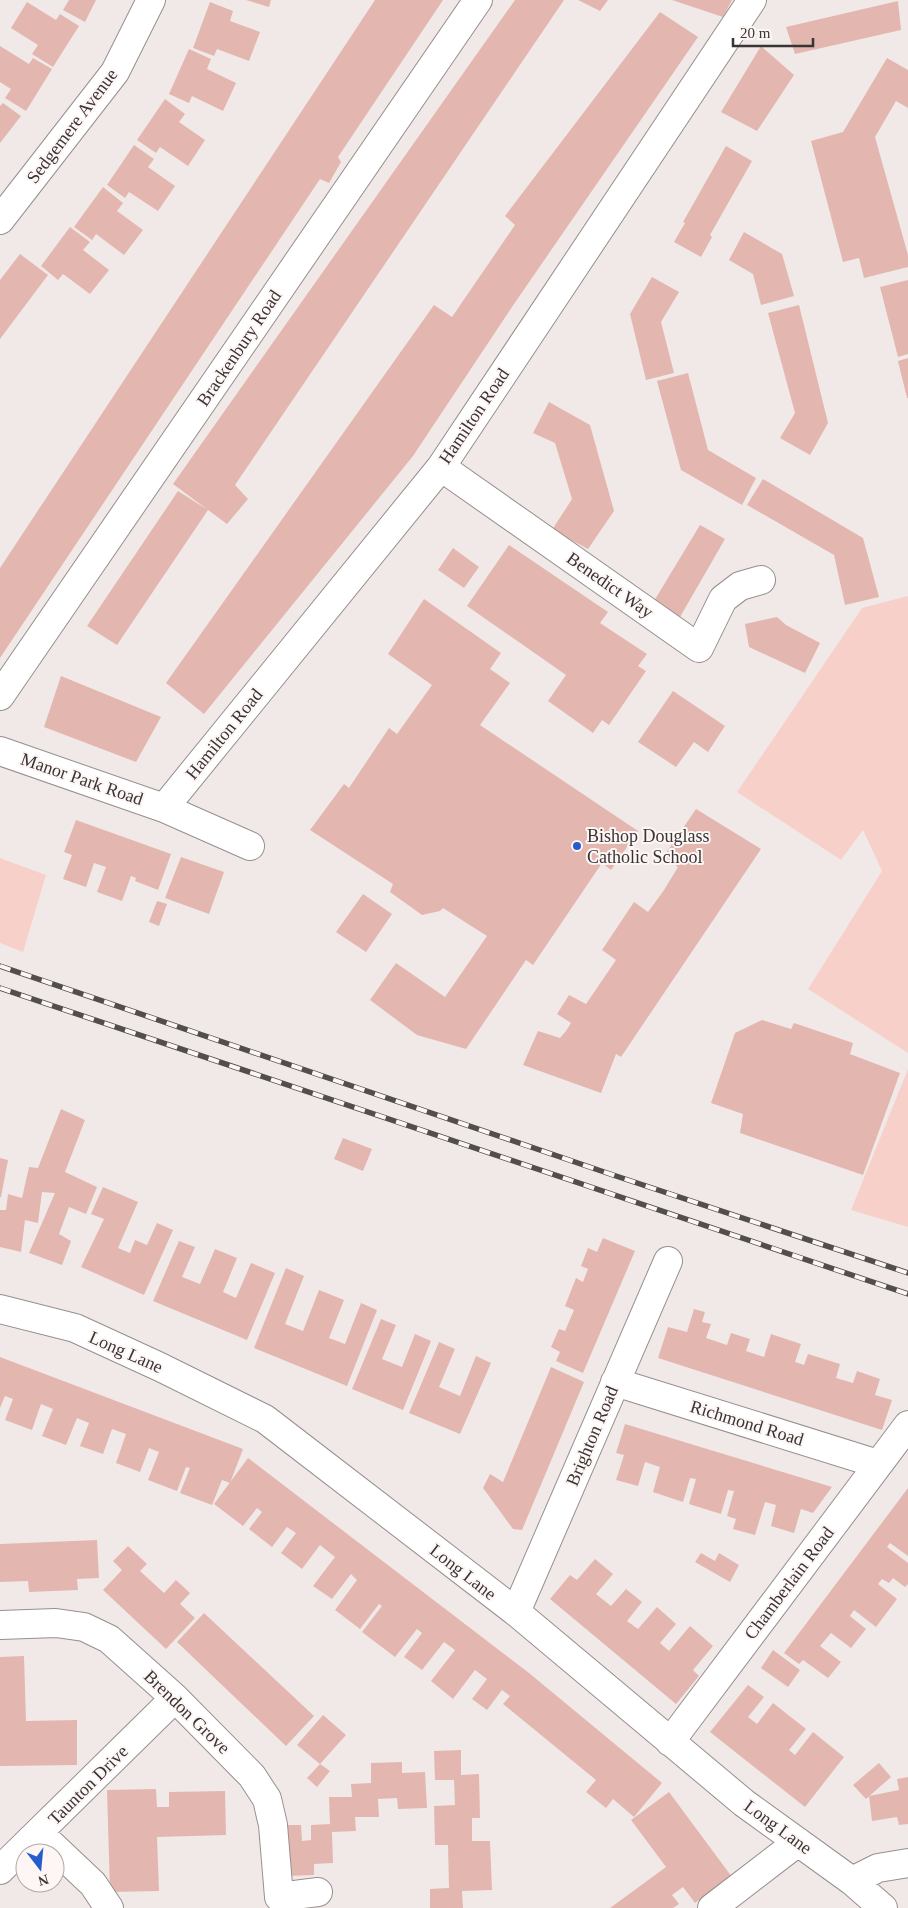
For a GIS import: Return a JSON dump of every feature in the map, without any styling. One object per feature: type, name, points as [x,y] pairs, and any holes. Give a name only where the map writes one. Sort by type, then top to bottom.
[{"type":"street","name":"Sedgemere Avenue","points":[[0,220],[115,72],[151,0]]},
{"type":"street","name":"Brackenbury Road","points":[[0,696],[478,0]]},
{"type":"street","name":"Hamilton Road","points":[[164,808],[440,467],[752,0]]},
{"type":"street","name":"Benedict Way","points":[[440,467],[699,648],[723,598],[740,586],[761,580]]},
{"type":"street","name":"Manor Park Road","points":[[0,751],[164,808],[250,846]]},
{"type":"street","name":"Brighton Road","points":[[516,1612],[668,1261]]},
{"type":"street","name":"Long Lane","points":[[0,1309],[75,1328],[160,1367],[265,1419],[516,1612],[744,1803],[852,1881],[884,1908]]},
{"type":"street","name":"Richmond Road","points":[[615,1382],[878,1464]]},
{"type":"street","name":"Chamberlain Road","points":[[670,1742],[908,1425]]},
{"type":"street","name":"Brendon Grove","points":[[0,1625],[56,1623],[84,1627],[109,1638],[175,1698],[252,1776],[267,1799],[273,1826],[279,1903],[318,1892]]},
{"type":"street","name":"Taunton Drive","points":[[0,1870],[175,1698]]},
{"type":"street","points":[[39,1833],[93,1884],[109,1908]]},
{"type":"street","points":[[712,1908],[798,1842]]},
{"type":"street","points":[[852,1881],[878,1868],[908,1863]]},
{"type":"shaded area","points":[[908,596],[908,1053],[808,989],[882,871],[863,830],[841,860],[737,792],[862,608]]},
{"type":"shaded area","points":[[0,858],[46,875],[23,952],[0,943]]},
{"type":"shaded area","points":[[908,1069],[908,1227],[851,1210]]},
{"type":"building","points":[[69,0],[96,0],[85,22],[63,10]]},
{"type":"building","points":[[246,0],[271,0],[269,7]]},
{"type":"building","points":[[375,0],[443,0],[338,157],[341,162],[329,183],[320,179],[0,658],[0,568]]},
{"type":"building","points":[[515,0],[564,0],[235,485],[248,499],[227,524],[173,484]]},
{"type":"building","points":[[578,0],[608,0],[600,11]]},
{"type":"building","points":[[672,0],[732,0],[723,17]]},
{"type":"building","points":[[898,1],[901,30],[795,54],[786,27]]},
{"type":"building","points":[[27,2],[56,20],[60,14],[79,26],[53,67],[32,54],[38,45],[11,28]]},
{"type":"building","points":[[210,2],[233,11],[230,21],[260,32],[249,61],[217,49],[214,56],[193,48]]},
{"type":"building","points":[[660,12],[698,37],[514,304],[413,456],[204,714],[166,683],[434,305],[452,317],[515,225],[505,216]]},
{"type":"building","points":[[0,46],[29,64],[33,58],[52,69],[26,111],[5,98],[11,89],[0,82]]},
{"type":"building","points":[[761,46],[794,75],[757,131],[721,112]]},
{"type":"building","points":[[189,49],[211,59],[207,69],[236,83],[223,111],[192,96],[189,103],[169,94]]},
{"type":"building","points":[[887,58],[908,70],[908,108],[896,101],[875,137],[908,255],[908,267],[864,278],[859,258],[843,262],[811,141],[843,132]]},
{"type":"building","points":[[165,99],[185,114],[179,122],[205,140],[188,166],[160,147],[156,153],[137,140]]},
{"type":"building","points":[[3,103],[21,116],[0,143],[0,106]]},
{"type":"building","points":[[134,145],[154,159],[148,167],[175,186],[158,211],[129,192],[125,198],[107,185]]},
{"type":"building","points":[[726,146],[752,161],[710,235],[712,237],[701,257],[674,242],[685,223],[683,222]]},
{"type":"building","points":[[103,187],[123,203],[117,211],[143,230],[124,255],[96,234],[92,240],[74,227]]},
{"type":"building","points":[[70,227],[90,242],[83,250],[109,270],[90,294],[63,274],[58,280],[41,266]]},
{"type":"building","points":[[744,232],[782,254],[794,296],[761,305],[753,274],[729,260]]},
{"type":"building","points":[[20,254],[48,275],[0,339],[0,280]]},
{"type":"building","points":[[652,277],[679,292],[661,322],[674,373],[646,380],[630,314]]},
{"type":"building","points":[[908,280],[908,354],[898,357],[880,287]]},
{"type":"building","points":[[799,305],[828,423],[810,455],[780,438],[795,413],[768,313]]},
{"type":"building","points":[[908,358],[908,398],[907,398],[898,361]]},
{"type":"building","points":[[688,373],[708,450],[756,478],[742,505],[681,470],[657,381]]},
{"type":"building","points":[[549,402],[590,425],[614,511],[588,549],[552,530],[572,499],[555,443],[533,433]]},
{"type":"building","points":[[763,479],[863,538],[879,597],[845,605],[834,555],[747,505]]},
{"type":"building","points":[[178,491],[208,510],[117,645],[87,626]]},
{"type":"building","points":[[700,525],[725,539],[680,617],[654,601]]},
{"type":"building","points":[[509,545],[608,612],[600,623],[647,654],[638,666],[646,671],[609,725],[602,720],[593,733],[548,701],[566,675],[467,606]]},
{"type":"building","points":[[453,548],[479,567],[464,588],[438,570]]},
{"type":"building","points":[[424,599],[501,653],[490,669],[510,683],[480,725],[638,831],[611,870],[602,863],[533,965],[526,960],[466,1049],[417,1035],[370,1000],[396,963],[445,997],[487,936],[443,908],[440,911],[422,915],[390,892],[393,884],[310,830],[344,784],[349,788],[389,728],[397,734],[432,685],[388,654]]},
{"type":"building","points":[[777,617],[786,625],[820,643],[805,673],[749,647],[745,624]]},
{"type":"building","points":[[61,676],[161,717],[136,762],[44,727]]},
{"type":"building","points":[[673,691],[725,726],[708,752],[694,742],[676,767],[638,742]]},
{"type":"building","points":[[696,809],[761,849],[621,1057],[616,1054],[601,1093],[523,1065],[538,1031],[560,1038],[566,1031],[571,1023],[557,1014],[569,995],[586,1004],[616,960],[602,950],[634,902],[648,912],[664,890],[678,867],[664,856]]},
{"type":"building","points":[[76,820],[171,854],[158,890],[135,881],[136,878],[131,876],[122,901],[97,892],[106,867],[94,863],[86,887],[63,879],[72,855],[64,852]]},
{"type":"building","points":[[181,857],[224,872],[209,914],[165,898]]},
{"type":"building","points":[[363,894],[392,914],[366,952],[336,932]]},
{"type":"building","points":[[157,901],[167,904],[159,926],[149,922]]},
{"type":"building","points":[[762,1020],[791,1029],[794,1023],[853,1043],[850,1054],[900,1073],[863,1175],[740,1133],[743,1114],[711,1103],[735,1033]]},
{"type":"building","points":[[61,1109],[85,1120],[65,1172],[97,1187],[86,1214],[69,1207],[59,1234],[71,1241],[62,1265],[29,1253],[55,1193],[42,1192],[38,1223],[25,1220],[21,1252],[0,1247],[0,1210],[6,1210],[8,1194],[22,1198],[29,1167],[38,1168]]},
{"type":"building","points":[[343,1138],[372,1149],[363,1171],[334,1159]]},
{"type":"building","points":[[0,1158],[8,1160],[1,1197],[0,1197]]},
{"type":"building","points":[[103,1187],[138,1202],[118,1248],[130,1253],[135,1240],[147,1245],[157,1223],[173,1230],[144,1295],[81,1267],[104,1219],[91,1214]]},
{"type":"building","points":[[603,1238],[635,1251],[583,1373],[556,1361],[560,1352],[551,1347],[559,1329],[565,1331],[574,1310],[565,1306],[576,1278],[583,1282],[588,1269],[581,1266],[588,1248],[597,1252]]},
{"type":"building","points":[[179,1241],[195,1247],[182,1277],[200,1284],[215,1249],[237,1258],[223,1292],[236,1298],[251,1263],[275,1273],[247,1340],[153,1301]]},
{"type":"building","points":[[286,1268],[304,1276],[285,1324],[303,1331],[319,1290],[344,1300],[329,1338],[345,1344],[361,1303],[377,1310],[347,1386],[254,1348]]},
{"type":"building","points":[[694,1309],[705,1312],[702,1322],[711,1324],[706,1338],[727,1345],[731,1333],[750,1339],[746,1351],[764,1357],[771,1334],[801,1344],[795,1362],[804,1365],[808,1354],[840,1364],[836,1378],[853,1383],[857,1371],[880,1379],[875,1395],[892,1400],[882,1430],[658,1358],[668,1327],[687,1332]]},
{"type":"building","points":[[381,1319],[396,1325],[382,1359],[402,1367],[415,1334],[431,1341],[403,1410],[352,1389]]},
{"type":"building","points":[[439,1342],[455,1349],[439,1387],[460,1396],[476,1356],[491,1363],[460,1434],[409,1413]]},
{"type":"building","points":[[0,1357],[243,1449],[230,1483],[222,1480],[212,1505],[180,1493],[190,1468],[186,1467],[177,1491],[148,1480],[159,1452],[149,1448],[140,1472],[116,1463],[126,1434],[112,1429],[103,1454],[80,1446],[89,1423],[77,1418],[66,1445],[42,1436],[53,1409],[41,1404],[32,1430],[5,1420],[13,1399],[5,1396],[0,1408]]},
{"type":"building","points":[[551,1367],[584,1382],[522,1530],[513,1529],[483,1488],[490,1474],[503,1482]]},
{"type":"building","points":[[625,1424],[832,1487],[813,1513],[801,1509],[794,1533],[771,1526],[776,1505],[765,1502],[755,1535],[733,1529],[736,1519],[727,1516],[734,1491],[728,1490],[721,1514],[689,1504],[696,1479],[690,1478],[683,1502],[653,1492],[660,1467],[645,1462],[638,1486],[616,1480],[624,1455],[616,1453]]},
{"type":"building","points":[[248,1458],[529,1673],[662,1783],[634,1817],[613,1799],[606,1808],[586,1792],[596,1780],[503,1704],[510,1696],[502,1690],[487,1710],[472,1699],[487,1679],[475,1670],[453,1699],[431,1681],[455,1650],[444,1642],[422,1670],[404,1657],[422,1633],[417,1629],[395,1657],[362,1632],[382,1606],[379,1604],[360,1629],[335,1610],[357,1580],[351,1574],[332,1599],[313,1586],[335,1557],[320,1545],[302,1569],[281,1553],[296,1533],[287,1527],[272,1547],[249,1529],[262,1512],[257,1508],[243,1526],[214,1504]]},
{"type":"building","points":[[908,1488],[908,1556],[890,1543],[887,1547],[908,1563],[908,1584],[905,1587],[893,1578],[889,1583],[882,1579],[878,1584],[897,1599],[876,1627],[854,1610],[850,1616],[866,1629],[851,1648],[831,1633],[820,1646],[841,1662],[828,1678],[803,1660],[799,1664],[784,1653]]},
{"type":"building","points":[[97,1540],[99,1578],[77,1579],[78,1590],[29,1592],[28,1581],[0,1582],[0,1544]]},
{"type":"building","points":[[128,1546],[147,1564],[140,1571],[164,1593],[176,1580],[190,1593],[180,1604],[195,1618],[166,1649],[103,1590],[122,1570],[113,1561]]},
{"type":"building","points":[[701,1553],[715,1561],[719,1553],[739,1565],[730,1582],[695,1562]]},
{"type":"building","points":[[595,1559],[613,1574],[596,1594],[611,1606],[626,1589],[642,1602],[627,1621],[638,1629],[657,1607],[676,1624],[660,1643],[669,1651],[690,1626],[713,1646],[693,1670],[699,1676],[676,1704],[550,1599],[570,1575],[577,1580]]},
{"type":"building","points":[[204,1613],[314,1716],[286,1746],[177,1642]]},
{"type":"building","points":[[773,1650],[800,1670],[788,1687],[761,1668]]},
{"type":"building","points":[[24,1656],[26,1721],[77,1720],[77,1765],[0,1766],[0,1657]]},
{"type":"building","points":[[748,1685],[764,1697],[748,1717],[757,1724],[773,1703],[806,1729],[789,1750],[795,1755],[813,1732],[844,1757],[805,1807],[710,1732]]},
{"type":"building","points":[[323,1715],[346,1735],[320,1764],[297,1745]]},
{"type":"building","points":[[461,1750],[461,1775],[479,1774],[480,1818],[472,1818],[472,1841],[490,1841],[492,1890],[462,1891],[463,1908],[430,1908],[430,1889],[449,1888],[448,1845],[435,1845],[434,1806],[455,1805],[454,1780],[435,1780],[434,1751]]},
{"type":"building","points":[[402,1762],[402,1773],[425,1772],[427,1808],[398,1809],[397,1798],[378,1799],[379,1817],[355,1817],[356,1831],[332,1832],[333,1863],[314,1864],[314,1875],[287,1876],[285,1825],[301,1825],[302,1841],[311,1840],[311,1825],[330,1824],[329,1797],[352,1797],[351,1784],[371,1783],[371,1763]]},
{"type":"building","points":[[879,1763],[891,1777],[866,1799],[853,1785]]},
{"type":"building","points":[[320,1764],[330,1771],[317,1787],[307,1778]]},
{"type":"building","points":[[908,1777],[908,1824],[899,1825],[897,1817],[872,1821],[869,1796],[899,1790],[897,1779]]},
{"type":"building","points":[[156,1789],[157,1807],[169,1807],[169,1792],[225,1791],[226,1835],[157,1837],[159,1891],[110,1892],[107,1790]]},
{"type":"building","points":[[669,1792],[732,1877],[695,1903],[683,1887],[672,1895],[679,1904],[673,1908],[610,1908],[666,1867],[631,1820]]},
{"type":"railway","points":[[0,966],[613,1175],[908,1273]]},
{"type":"railway","points":[[0,988],[908,1294]]},
{"type":"place","name":"Bishop Douglass Catholic School","points":[[577,846]]}]
